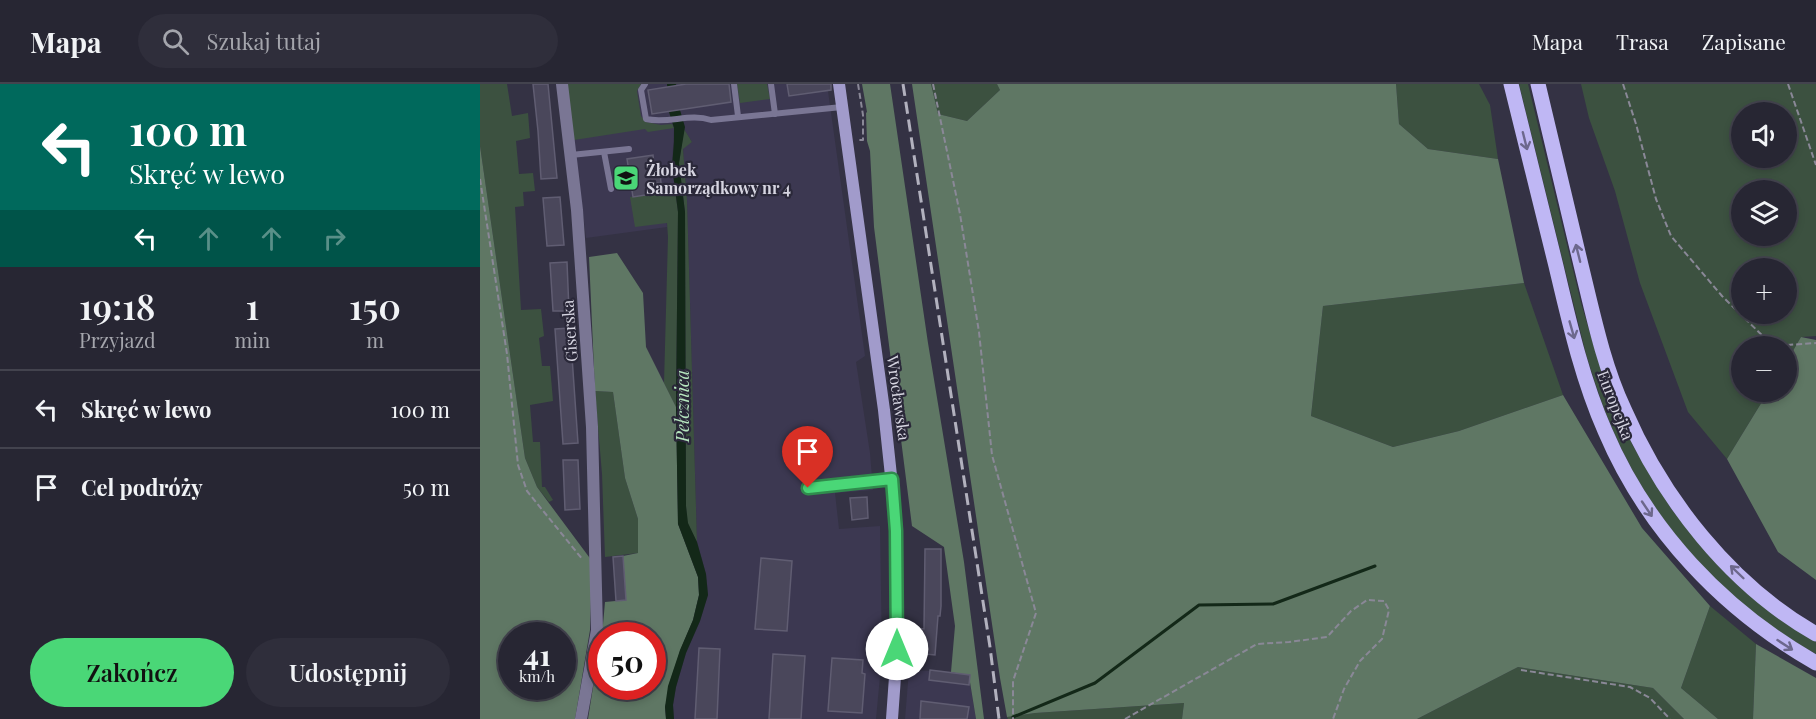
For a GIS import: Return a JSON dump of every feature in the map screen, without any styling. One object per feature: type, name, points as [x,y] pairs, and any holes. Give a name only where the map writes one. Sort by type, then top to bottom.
[{"type":"main road","name":"Wrocławska","points":[[839,84],[892,479],[896,540],[897,649],[892,719]]},
{"type":"main road","name":"Europejka","points":[[1511,84],[1567,314],[1584,374],[1605,432],[1624,470],[1656,521],[1691,565],[1746,616],[1789,648],[1816,663]]},
{"type":"main road","name":"Europejka","points":[[1538,84],[1608,369],[1632,427],[1666,490],[1708,542],[1751,586],[1794,620],[1816,634]]},
{"type":"street","name":"Giserska","points":[[562,84],[577,210],[592,408],[597,630],[581,719]]},
{"type":"lane","points":[[645,84],[641,90],[646,119],[655,121],[701,117],[711,120],[842,107]]},
{"type":"lane","points":[[734,84],[738,117]]},
{"type":"lane","points":[[771,84],[775,114]]},
{"type":"lane","points":[[570,156],[629,149]]},
{"type":"lane","points":[[604,152],[610,189]]},
{"type":"lane","points":[[808,488],[892,479]]},
{"type":"path","points":[[858,84],[863,115]]},
{"type":"path","points":[[933,84],[960,214],[979,332],[992,454],[1036,612],[1013,681],[1013,719]]},
{"type":"path","points":[[1623,84],[1656,199],[1671,236],[1722,296],[1773,346],[1816,343]]},
{"type":"path","points":[[1788,84],[1816,165]]},
{"type":"path","points":[[480,179],[507,354],[518,465],[527,491],[583,560]]},
{"type":"path","points":[[1125,719],[1257,644],[1327,637],[1351,611],[1367,600],[1384,601],[1389,609],[1382,639],[1360,661],[1344,689],[1333,719]]},
{"type":"path","points":[[1521,670],[1630,687],[1650,698],[1670,719]]},
{"type":"shaded area","points":[[480,84],[507,84],[512,116],[528,113],[530,138],[516,141],[519,174],[533,173],[535,191],[523,192],[524,206],[515,207],[521,310],[541,309],[544,336],[539,338],[542,366],[550,366],[553,401],[530,405],[533,442],[540,442],[542,487],[545,487],[553,500],[549,502],[537,487],[525,458],[480,146]]},
{"type":"shaded area","points":[[567,84],[641,84],[637,91],[641,116],[646,122],[661,125],[672,124],[674,128],[648,132],[645,129],[574,140]]},
{"type":"shaded area","points":[[572,84],[827,84],[865,356],[856,362],[870,453],[873,490],[835,493],[839,529],[880,526],[882,655],[876,719],[674,719],[673,705],[676,687],[708,595],[706,574],[697,542],[687,200],[683,148],[692,142],[682,126],[674,128],[672,166],[675,190],[665,195],[667,227],[586,238],[574,140],[578,139]]},
{"type":"shaded area","points":[[737,84],[767,84],[770,99],[740,103]]},
{"type":"shaded area","points":[[862,84],[890,84],[928,343],[964,562],[984,719],[976,719],[969,676],[951,672],[955,626],[944,547],[912,526],[874,227],[867,112]]},
{"type":"shaded area","points":[[912,84],[931,84],[938,114],[967,121],[1000,90],[997,84],[1396,84],[1399,124],[1428,149],[1498,159],[1524,283],[1323,306],[1311,416],[1393,447],[1459,431],[1563,395],[1642,528],[1710,606],[1681,688],[1718,719],[1684,719],[1653,688],[1518,667],[1417,719],[1182,719],[1184,703],[1007,717]]},
{"type":"shaded area","points":[[931,84],[997,84],[1000,90],[967,121],[938,114]]},
{"type":"shaded area","points":[[1396,84],[1479,84],[1490,105],[1498,159],[1428,149],[1399,124]]},
{"type":"shaded area","points":[[1519,84],[1528,84],[1581,303],[1606,385],[1633,446],[1672,510],[1696,539],[1786,622],[1816,642],[1816,654],[1757,615],[1704,568],[1659,513],[1623,452],[1602,403],[1586,354]]},
{"type":"shaded area","points":[[1581,84],[1816,84],[1816,336],[1801,337],[1797,344],[1797,336],[1731,336],[1731,402],[1762,402],[1727,459],[1688,412],[1640,283],[1615,191],[1589,118]]},
{"type":"shaded area","points":[[684,129],[692,142],[683,149],[687,200],[697,542],[687,523],[686,506],[685,212],[679,163]]},
{"type":"shaded area","points":[[480,146],[525,458],[537,487],[592,561],[590,622],[588,622],[588,642],[575,719],[480,719]]},
{"type":"shaded area","points":[[657,183],[664,183],[665,195],[675,190],[678,212],[676,407],[664,383],[667,223],[635,227],[630,197],[658,193]]},
{"type":"shaded area","points":[[617,253],[643,293],[646,347],[676,407],[678,524],[698,577],[699,595],[693,620],[680,651],[665,707],[666,719],[588,719],[591,700],[666,700],[666,622],[603,622],[605,602],[626,600],[623,556],[638,553],[638,519],[625,478],[613,392],[595,391],[589,257]]},
{"type":"shaded area","points":[[1524,283],[1563,395],[1459,431],[1393,447],[1311,416],[1323,306]]},
{"type":"shaded area","points":[[1801,337],[1816,340],[1816,580],[1778,552],[1727,459],[1762,402],[1797,402],[1797,344]]},
{"type":"shaded area","points":[[595,391],[613,392],[625,478],[638,519],[638,553],[605,557],[602,474]]},
{"type":"shaded area","points":[[1710,606],[1756,644],[1753,719],[1718,719],[1681,688]]},
{"type":"shaded area","points":[[1756,644],[1816,678],[1816,719],[1753,719]]},
{"type":"shaded area","points":[[1518,667],[1653,688],[1684,719],[1417,719]]},
{"type":"shaded area","points":[[909,670],[951,672],[969,676],[976,719],[905,719]]},
{"type":"shaded area","points":[[1184,703],[1182,719],[1008,719],[1007,717],[1035,713]]},
{"type":"water","name":"Pełcznica","points":[[667,84],[676,84],[685,127],[679,163],[685,212],[686,506],[688,523],[697,542],[706,574],[708,595],[676,687],[673,705],[674,719],[666,719],[668,686],[693,620],[699,595],[698,577],[678,524],[676,407],[678,212],[672,166],[674,128],[669,112]]},
{"type":"building","points":[[533,84],[548,84],[557,178],[541,179]]},
{"type":"building","points":[[686,84],[729,84],[731,102],[652,114],[648,90]]},
{"type":"building","points":[[787,84],[831,84],[831,90],[789,96]]},
{"type":"building","points":[[653,155],[654,165],[659,164],[661,183],[657,183],[658,193],[633,197],[627,159]]},
{"type":"building","points":[[560,197],[564,245],[547,246],[543,198]]},
{"type":"building","points":[[567,262],[569,311],[553,311],[550,263]]},
{"type":"building","points":[[570,328],[578,443],[563,444],[555,329]]},
{"type":"building","points":[[563,460],[578,460],[580,509],[565,510]]},
{"type":"building","points":[[867,497],[868,518],[852,520],[850,498]]},
{"type":"building","points":[[925,549],[941,549],[941,606],[935,655],[915,653],[917,628],[924,629]]},
{"type":"building","points":[[623,556],[626,600],[616,601],[613,557]]},
{"type":"building","points":[[761,558],[792,561],[787,631],[755,629]]},
{"type":"building","points":[[699,648],[720,649],[717,719],[695,719]]},
{"type":"building","points":[[773,654],[805,656],[801,719],[769,719]]},
{"type":"building","points":[[832,658],[863,660],[862,673],[865,674],[862,713],[828,711]]},
{"type":"building","points":[[930,670],[970,675],[969,685],[929,680]]},
{"type":"building","points":[[921,701],[969,707],[967,719],[920,719]]},
{"type":"waterway","points":[[1013,717],[1095,683],[1199,605],[1273,604],[1375,566]]},
{"type":"railway","points":[[903,84],[990,647],[999,719]]},
{"type":"place","name":"Żłobek Samorządkowy nr 4","points":[[626,178]]},
{"type":"route","points":[[808,488],[892,479],[896,531],[897,649]]}]
